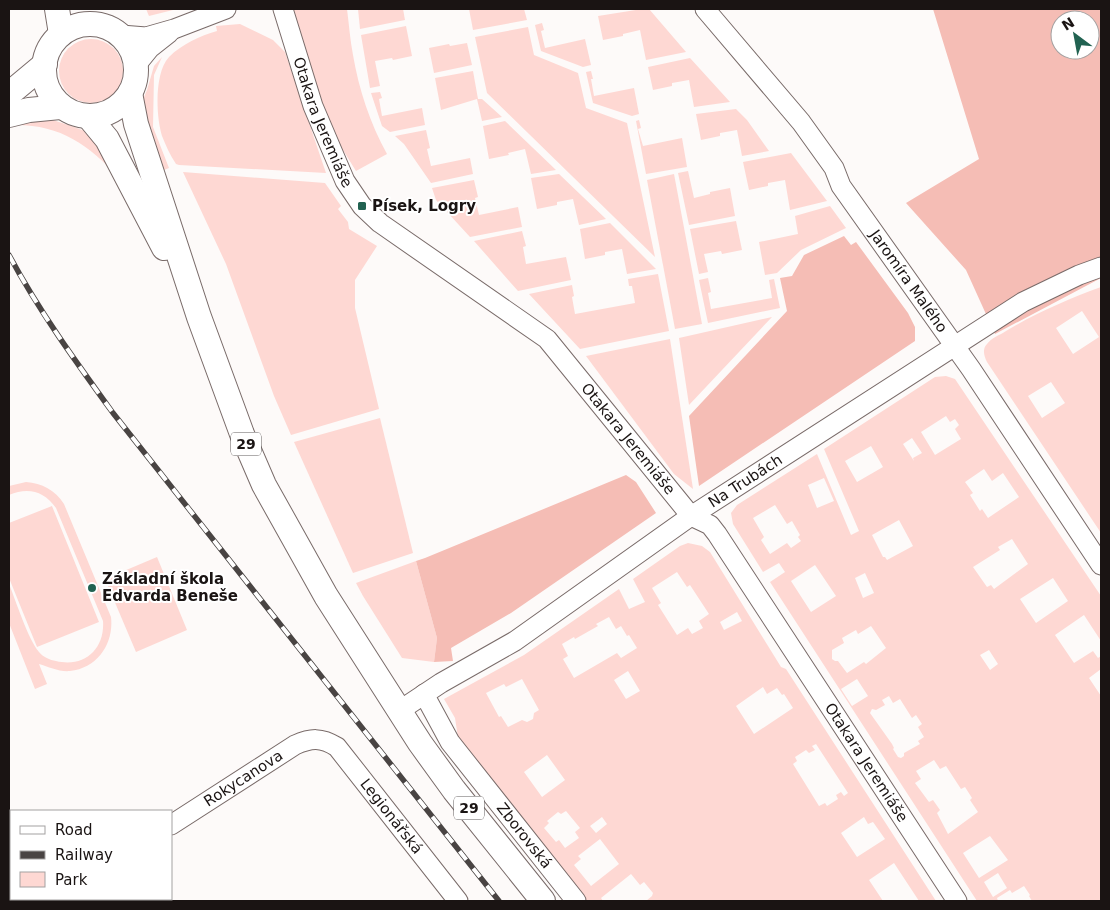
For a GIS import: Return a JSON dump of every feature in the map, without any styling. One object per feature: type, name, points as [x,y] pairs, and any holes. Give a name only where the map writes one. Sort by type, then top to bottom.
[{"type":"main road","points":[[57,9],[61,34]]},
{"type":"main road","points":[[130,94],[119,106],[104,114],[88,116],[74,114],[60,107],[51,96],[46,84],[45,64],[49,49],[61,34],[95,16],[108,27],[122,35],[131,48],[137,64]]},
{"type":"main road","points":[[9,94],[45,64]]},
{"type":"main road","name":"29","points":[[137,64],[136,79],[130,94],[136,124],[199,317],[242,434],[264,485],[326,596],[399,711],[454,790],[543,901]]},
{"type":"main road","points":[[9,115],[29,110],[60,107]]},
{"type":"main road","name":"29","points":[[88,116],[107,139],[199,317]]},
{"type":"street","points":[[122,35],[146,36],[174,29],[226,9]]},
{"type":"street","name":"Otakara Jeremiáše","points":[[283,9],[313,106],[345,181],[362,206],[380,223],[547,339],[691,516],[710,526],[717,534],[957,901]]},
{"type":"street","name":"Jaromíra Malého","points":[[704,9],[781,97],[834,168],[841,186],[971,369],[1101,565]]},
{"type":"street","points":[[137,64],[150,48],[174,29]]},
{"type":"street","name":"Na Trubách","points":[[399,711],[424,694],[515,641],[691,516],[953,346],[1023,302],[1101,267]]},
{"type":"street","name":"Zborovská","points":[[424,694],[450,742],[576,901]]},
{"type":"street","name":"Rokycanova","points":[[172,824],[295,745],[318,738]]},
{"type":"street","name":"Legionářská","points":[[318,738],[337,747],[458,901]]},
{"type":"green space","points":[[146,9],[177,9],[149,16]]},
{"type":"green space","points":[[293,9],[347,9],[355,68],[362,94],[375,130],[387,154],[356,171],[338,142],[326,115]]},
{"type":"green space","points":[[358,9],[403,9],[405,20],[360,29]]},
{"type":"green space","points":[[469,9],[524,9],[527,20],[473,30]]},
{"type":"green space","points":[[649,9],[686,52],[646,60],[640,30],[603,40],[598,16]]},
{"type":"green space","points":[[542,23],[544,30],[541,31],[545,48],[585,39],[591,65],[583,67],[541,51],[535,25]]},
{"type":"green space","points":[[240,24],[273,40],[285,52],[326,173],[176,164],[162,136],[158,118],[159,84],[164,64],[174,52],[185,44],[217,31],[216,26]]},
{"type":"green space","points":[[406,26],[412,56],[375,61],[380,86],[370,88],[361,35]]},
{"type":"green space","points":[[528,27],[534,55],[578,73],[586,108],[627,123],[655,257],[487,93],[475,37]]},
{"type":"green space","points":[[91,39],[109,44],[114,48],[118,53],[123,71],[118,89],[114,94],[109,98],[91,103],[73,98],[68,94],[64,89],[59,71],[64,53],[68,48],[73,44]]},
{"type":"green space","points":[[467,43],[472,65],[434,73],[429,48]]},
{"type":"green space","points":[[162,57],[154,75],[153,127],[169,168],[159,172],[141,104],[154,66]]},
{"type":"green space","points":[[690,58],[730,102],[694,107],[689,80],[672,83],[672,86],[653,90],[648,67]]},
{"type":"green space","points":[[473,71],[478,99],[482,99],[502,117],[482,121],[477,99],[441,110],[435,78]]},
{"type":"green space","points":[[591,71],[594,96],[634,88],[639,114],[632,116],[593,103],[586,72]]},
{"type":"green space","points":[[380,92],[382,98],[379,99],[382,116],[422,108],[425,125],[390,132],[382,126],[371,93]]},
{"type":"green space","points":[[736,109],[747,120],[769,151],[742,156],[737,130],[720,133],[720,136],[701,140],[696,114]]},
{"type":"green space","points":[[41,117],[75,127],[92,136],[119,178],[97,156],[73,139],[47,129],[16,125]]},
{"type":"green space","points":[[639,120],[641,128],[638,129],[643,146],[682,138],[687,167],[646,174],[636,121]]},
{"type":"green space","points":[[505,121],[556,170],[531,174],[525,149],[489,159],[483,126]]},
{"type":"green space","points":[[426,130],[430,148],[427,149],[431,166],[470,158],[473,174],[431,183],[404,144],[395,136]]},
{"type":"green space","points":[[791,153],[827,201],[790,210],[785,180],[768,183],[768,186],[749,190],[743,162]]},
{"type":"green space","points":[[688,171],[694,198],[730,188],[735,216],[689,225],[678,173]]},
{"type":"green space","points":[[183,172],[325,183],[341,206],[338,209],[348,222],[349,229],[377,246],[355,280],[355,308],[379,409],[291,435],[274,396],[226,264]]},
{"type":"green space","points":[[559,174],[606,219],[579,225],[573,199],[537,209],[531,178]]},
{"type":"green space","points":[[674,174],[702,324],[675,329],[647,180]]},
{"type":"green space","points":[[474,180],[478,197],[475,198],[479,215],[518,207],[522,227],[470,237],[436,200],[432,188]]},
{"type":"green space","points":[[830,206],[846,228],[801,250],[777,273],[765,275],[759,242],[798,234],[795,216]]},
{"type":"green space","points":[[736,221],[742,250],[722,254],[721,251],[704,254],[708,272],[699,274],[690,229]]},
{"type":"green space","points":[[610,223],[656,269],[627,274],[622,249],[605,252],[605,255],[585,259],[580,229]]},
{"type":"green space","points":[[522,231],[526,246],[523,247],[526,264],[566,257],[571,280],[518,291],[474,241]]},
{"type":"green space","points":[[658,274],[669,331],[580,349],[529,294],[572,285],[575,314],[635,303],[632,286],[629,286],[628,279]]},
{"type":"green space","points":[[708,278],[711,292],[708,293],[711,309],[772,298],[769,280],[774,279],[780,308],[708,323],[699,280]]},
{"type":"green space","points":[[1101,287],[1101,533],[987,362],[984,348],[991,340],[1017,324],[1064,301]],"holes":[[[1082,311],[1099,337],[1073,354],[1056,328]],[[1051,382],[1065,403],[1042,418],[1028,396]]]},
{"type":"green space","points":[[772,317],[689,405],[679,338]]},
{"type":"green space","points":[[670,339],[693,489],[674,474],[586,356]]},
{"type":"green space","points":[[946,376],[955,379],[1101,596],[1101,641],[1084,615],[1055,635],[1074,663],[1093,651],[1098,658],[1101,656],[1101,669],[1089,678],[1101,696],[1101,901],[1032,901],[1024,886],[1012,893],[1010,890],[997,898],[998,901],[977,901],[770,582],[785,572],[779,563],[763,572],[733,524],[731,513],[737,505],[817,454],[851,535],[859,531],[824,449],[935,377]],"holes":[[[946,416],[950,422],[955,419],[959,425],[955,429],[961,439],[935,455],[921,432]],[[912,438],[922,453],[913,458],[914,461],[903,444]],[[871,446],[883,467],[857,482],[845,461]],[[984,469],[992,481],[1003,473],[1019,497],[988,518],[982,509],[980,511],[970,495],[973,493],[965,482]],[[824,478],[834,501],[817,508],[808,485]],[[775,505],[787,524],[792,521],[800,535],[798,537],[801,541],[791,548],[787,543],[770,554],[761,540],[764,537],[753,518]],[[899,520],[913,546],[887,560],[883,557],[872,535]],[[1012,539],[1028,564],[994,589],[991,585],[987,587],[973,567],[1000,550],[998,547]],[[815,565],[836,596],[811,612],[791,581]],[[865,573],[874,593],[863,598],[855,578]],[[1053,578],[1068,601],[1036,623],[1020,599]],[[871,626],[886,648],[866,664],[864,662],[847,673],[838,661],[832,659],[832,650],[844,643],[842,638],[856,630],[858,634]],[[989,650],[998,664],[990,670],[980,655]],[[857,679],[868,696],[852,706],[841,689]],[[889,696],[893,703],[900,699],[912,718],[916,715],[922,724],[918,727],[924,737],[918,741],[920,744],[904,753],[904,756],[901,758],[898,757],[892,744],[870,713],[872,709],[876,710],[885,705],[882,700]],[[934,760],[940,769],[946,766],[961,789],[965,787],[972,798],[970,800],[978,812],[948,834],[937,813],[940,810],[933,800],[929,802],[915,783],[921,779],[916,771]],[[990,836],[1008,860],[979,878],[963,853]],[[998,873],[1007,888],[993,897],[984,882]]]},
{"type":"green space","points":[[380,418],[413,553],[353,573],[294,442]]},
{"type":"green space","points":[[26,482],[48,488],[64,504],[111,617],[110,636],[107,645],[96,659],[89,665],[70,671],[58,670],[39,664],[47,684],[35,689],[9,623],[9,584],[22,620],[35,646],[42,655],[49,659],[75,662],[84,659],[91,654],[100,640],[103,631],[103,621],[56,508],[41,494],[35,492],[23,491],[9,495],[9,486]]},
{"type":"green space","points":[[52,506],[99,622],[37,647],[9,578],[9,523]]},
{"type":"green space","points":[[688,543],[702,546],[710,552],[781,667],[786,669],[936,901],[919,901],[894,863],[869,880],[883,901],[646,901],[653,893],[644,882],[640,885],[631,874],[601,898],[603,901],[585,901],[459,744],[455,718],[444,699],[524,655],[619,589],[629,609],[645,602],[633,579],[680,546]],"holes":[[[677,572],[687,587],[690,585],[709,614],[699,621],[703,628],[692,634],[688,628],[677,635],[658,605],[661,603],[652,588]],[[737,612],[742,621],[724,630],[720,622]],[[609,617],[616,629],[621,626],[637,648],[621,658],[617,653],[574,678],[563,659],[568,656],[562,644],[598,626],[596,624]],[[628,671],[640,691],[626,699],[614,680]],[[522,679],[539,710],[534,713],[533,719],[527,722],[522,720],[508,727],[501,716],[499,717],[486,693],[504,684],[506,687]],[[763,687],[767,694],[777,688],[782,695],[784,694],[793,708],[754,734],[736,706]],[[816,744],[848,793],[844,796],[841,792],[836,795],[838,799],[827,806],[825,803],[819,806],[793,764],[797,761],[795,757],[806,750],[809,753],[815,750],[812,746]],[[547,755],[565,780],[542,797],[524,772]],[[566,811],[580,828],[575,832],[579,838],[565,848],[559,840],[556,842],[544,828],[549,823],[547,821],[558,812],[561,814]],[[602,817],[607,824],[596,833],[590,826]],[[864,817],[868,824],[873,822],[885,839],[857,857],[841,833]],[[600,839],[619,864],[591,886],[574,865],[581,859],[578,856]]]},
{"type":"green space","points":[[157,557],[187,630],[136,652],[105,579]]},
{"type":"green space","points":[[416,561],[437,638],[434,662],[402,658],[356,583]]},
{"type":"shaded area","points":[[933,9],[1101,9],[1101,278],[995,334],[966,270],[906,203],[979,159]]},
{"type":"shaded area","points":[[844,236],[851,245],[856,242],[908,313],[915,327],[915,341],[699,486],[689,416],[787,311],[780,278],[792,276],[804,255]]},
{"type":"shaded area","points":[[626,475],[636,482],[656,513],[511,613],[451,648],[453,661],[434,662],[437,638],[416,561]]},
{"type":"railway","points":[[9,255],[45,316],[113,413],[499,901]]},
{"type":"place","name":"Písek, Logry","points":[[362,206]]},
{"type":"place","name":"Základní škola Edvarda Beneše","points":[[92,588]]}]
